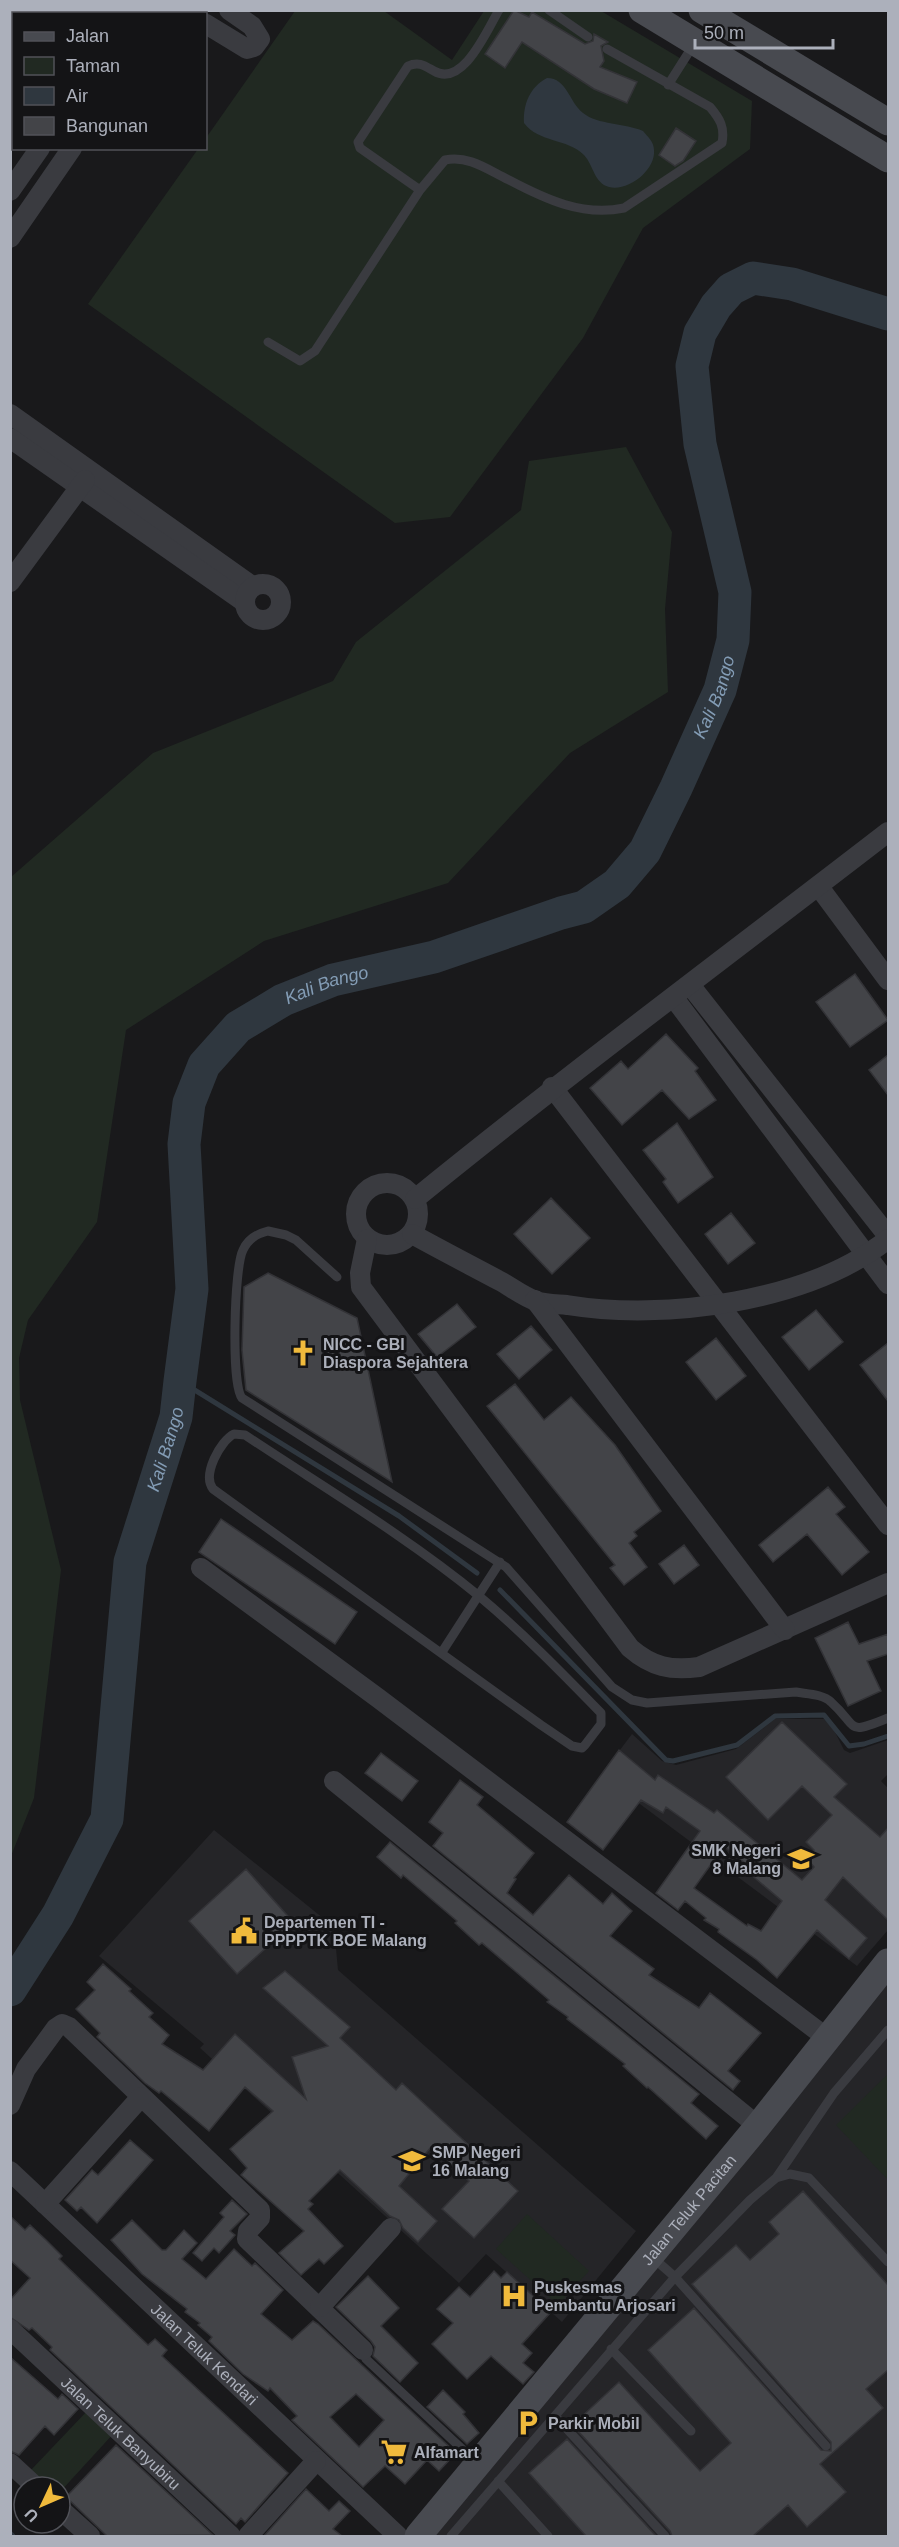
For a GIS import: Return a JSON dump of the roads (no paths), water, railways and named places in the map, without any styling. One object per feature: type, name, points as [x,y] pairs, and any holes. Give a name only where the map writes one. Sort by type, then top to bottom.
[{"type":"street","points":[[207,25],[247,49],[254,47],[260,39],[259,33],[230,10]]},
{"type":"street","points":[[642,10],[694,44],[888,159]]},
{"type":"street","points":[[702,10],[886,115],[866,144]]},
{"type":"street","points":[[10,191],[39,150]]},
{"type":"street","points":[[11,237],[71,150]]},
{"type":"street","points":[[10,414],[91,472],[248,594],[78,488],[10,438]]},
{"type":"street","points":[[10,582],[91,472]]},
{"type":"street","points":[[415,1199],[552,1087],[674,998],[888,832]]},
{"type":"street","points":[[819,887],[888,980]]},
{"type":"street","points":[[412,1234],[535,1300],[602,1311],[659,1311],[719,1305],[822,1277],[867,1256],[888,1238],[690,985]]},
{"type":"street","points":[[674,998],[888,1284]]},
{"type":"street","points":[[552,1087],[888,1525]]},
{"type":"street","points":[[383,1182],[396,1183],[407,1189],[415,1199],[418,1217],[412,1234],[403,1242],[391,1246],[378,1245],[367,1239],[359,1229],[355,1217],[356,1205],[362,1194],[371,1186],[383,1182]]},
{"type":"street","points":[[367,1239],[360,1273],[361,1287],[630,1648],[651,1664],[679,1670],[699,1667],[888,1583]]},
{"type":"street","points":[[535,1300],[785,1630]]},
{"type":"street","points":[[201,1568],[378,1698],[827,2038]]},
{"type":"street","points":[[334,1781],[758,2126]]},
{"type":"street","name":"Jalan Teluk Pacitan","points":[[418,2536],[758,2126],[888,1962]]},
{"type":"street","points":[[10,2105],[26,2068],[62,2024],[69,2027],[260,2210],[260,2218],[248,2231],[248,2239],[363,2350]]},
{"type":"street","points":[[45,2204],[141,2097]]},
{"type":"street","name":"Jalan Teluk Kendari","points":[[10,2171],[398,2536]]},
{"type":"street","points":[[320,2307],[391,2228]]},
{"type":"street","name":"Jalan Teluk Banyubiru","points":[[10,2329],[231,2536]]},
{"type":"street","points":[[248,2536],[316,2461]]},
{"type":"street","points":[[10,2463],[23,2475]]},
{"type":"street","points":[[72,2520],[90,2536]]},
{"type":"lane","points":[[420,190],[360,148],[358,142],[408,66],[421,64],[439,74],[448,75],[457,72],[472,54],[500,10]]},
{"type":"lane","points":[[549,10],[588,37]]},
{"type":"lane","points":[[668,85],[694,44]]},
{"type":"lane","points":[[268,342],[300,361],[315,351],[420,190],[445,160],[462,158],[568,206],[605,212],[624,208],[722,142],[724,132],[720,118],[710,107],[607,49]]},
{"type":"lane","points":[[337,1277],[286,1235],[268,1231],[247,1242],[240,1257],[235,1336],[238,1394],[500,1562],[516,1576],[612,1687],[632,1700],[647,1703],[796,1692],[831,1701],[848,1723],[855,1727],[865,1728],[888,1718]]},
{"type":"lane","points":[[234,1434],[244,1435],[405,1541],[478,1596],[602,1713],[601,1724],[582,1748],[572,1746],[213,1489],[208,1481],[208,1473],[226,1440],[234,1434]]},
{"type":"lane","points":[[442,1652],[500,1562]]},
{"type":"lane","points":[[451,2536],[675,2277],[750,2200],[776,2178],[834,2093],[888,2030]]},
{"type":"lane","points":[[776,2178],[790,2174],[809,2178],[886,2256]]},
{"type":"lane","points":[[650,2256],[675,2277],[826,2446]]},
{"type":"lane","points":[[611,2349],[691,2431]]},
{"type":"lane","points":[[363,2350],[366,2359],[477,2464]]},
{"type":"lane","points":[[555,2416],[665,2536]]},
{"type":"lane","points":[[498,2481],[548,2536]]},
{"type":"water","points":[[547,78],[559,82],[578,108],[589,117],[643,131],[654,147],[653,158],[646,172],[632,183],[616,188],[609,187],[600,182],[584,155],[570,146],[537,134],[530,129],[524,123],[526,103],[536,86]]},
{"type":"waterway","name":"Kali Bango","points":[[10,1990],[58,1915],[107,1819],[130,1562],[176,1417],[192,1289],[184,1144],[189,1103],[204,1065],[238,1027],[283,1000],[333,980],[434,957],[584,907],[617,884],[645,851],[676,788],[720,690],[733,640],[735,592],[700,444],[692,366],[700,333],[716,306],[731,289],[753,278],[792,284],[888,314]]},
{"type":"waterway","points":[[180,1381],[399,1516],[477,1573]]},
{"type":"waterway","points":[[500,1590],[666,1760],[673,1761],[737,1745],[775,1716],[824,1715],[849,1746],[888,1736]]},
{"type":"waterway","points":[[10,2533],[13,2536]]},
{"type":"place","name":"NICC - GBI Diaspora Sejahtera","points":[[303,1353]]},
{"type":"place","name":"SMK Negeri 8 Malang","points":[[801,1859]]},
{"type":"place","name":"Departemen TI - PPPPTK BOE Malang","points":[[244,1931]]},
{"type":"place","name":"SMP Negeri 16 Malang","points":[[412,2161]]},
{"type":"place","name":"Puskesmas Pembantu Arjosari","points":[[514,2296]]},
{"type":"place","name":"Parkir Mobil","points":[[528,2423]]},
{"type":"place","name":"Alfamart","points":[[394,2452]]}]
